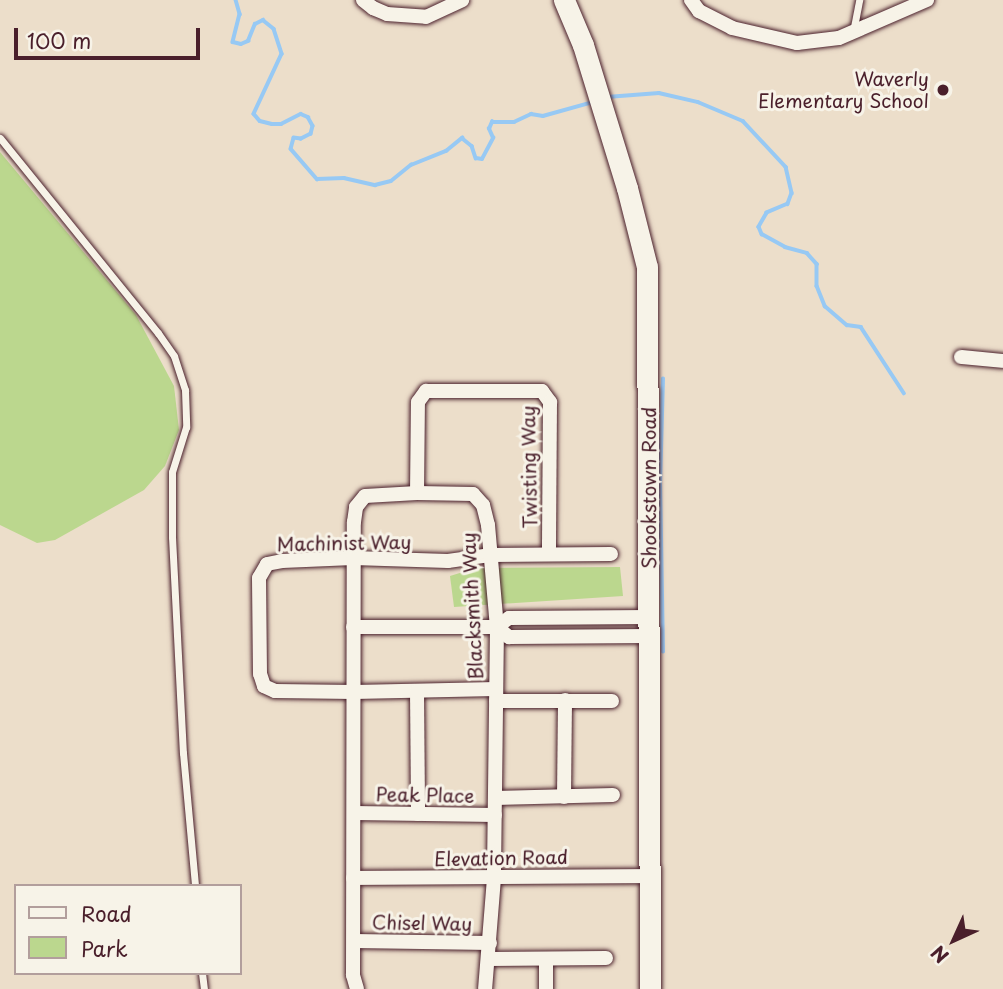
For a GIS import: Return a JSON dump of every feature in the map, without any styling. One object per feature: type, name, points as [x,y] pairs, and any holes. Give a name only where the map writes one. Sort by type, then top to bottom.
[{"type":"street","points":[[363,0],[387,14],[426,16],[462,0]]},
{"type":"street","name":"Shookstown Road","points":[[564,0],[583,46],[647,267],[650,989]]},
{"type":"street","points":[[691,0],[698,11],[732,28],[797,43],[839,38],[927,0]]},
{"type":"street","points":[[961,357],[1003,361]]},
{"type":"street","name":"Twisting Way","points":[[417,493],[418,402],[426,391],[542,391],[550,402],[549,554]]},
{"type":"street","name":"Blacksmith Way","points":[[357,989],[353,975],[354,522],[359,501],[374,494],[417,493],[467,493],[479,498],[488,525],[497,627],[494,878],[485,989]]},
{"type":"street","name":"Machinist Way","points":[[611,554],[490,555],[448,561],[353,558],[267,564],[259,579],[259,592],[260,674],[264,686],[275,691],[417,691],[612,701]]},
{"type":"street","points":[[353,627],[497,627],[509,618],[649,627]]},
{"type":"street","points":[[417,691],[418,814]]},
{"type":"street","points":[[564,797],[565,700]]},
{"type":"street","points":[[495,798],[613,795]]},
{"type":"street","name":"Peak Place","points":[[354,813],[495,815]]},
{"type":"street","name":"Elevation Road","points":[[354,878],[650,876]]},
{"type":"street","name":"Chisel Way","points":[[354,941],[489,943]]},
{"type":"street","points":[[489,959],[606,958]]},
{"type":"street","points":[[546,959],[546,989]]},
{"type":"lane","points":[[853,32],[859,0]]},
{"type":"lane","points":[[0,138],[158,333],[174,356],[185,390],[186,427],[172,472],[172,537],[183,753],[195,884]]},
{"type":"green space","points":[[0,152],[136,315],[174,386],[179,430],[165,466],[144,490],[55,540],[37,543],[0,525]]},
{"type":"green space","points":[[620,567],[623,596],[454,607],[450,576],[476,568]]},
{"type":"waterway","points":[[236,0],[240,14],[233,42],[241,44],[248,41],[255,24],[263,20],[274,29],[282,54],[254,114],[260,121],[272,124],[281,124],[301,114],[308,117],[313,126],[311,134],[301,139],[294,138],[291,149],[317,179],[344,178],[375,185],[391,181],[411,165],[446,151],[462,138],[472,146],[476,158],[482,159],[493,138],[489,129],[492,122],[514,122],[531,114],[543,116],[593,102]]},
{"type":"waterway","points":[[607,97],[659,93],[698,102],[743,121],[786,167],[792,193],[788,204],[767,213],[759,227],[762,234],[785,247],[807,253],[817,264],[817,286],[825,306],[847,325],[861,327],[904,393]]},
{"type":"waterway","points":[[663,379],[660,486],[663,652]]},
{"type":"place","name":"Waverly Elementary School","points":[[943,90]]}]
